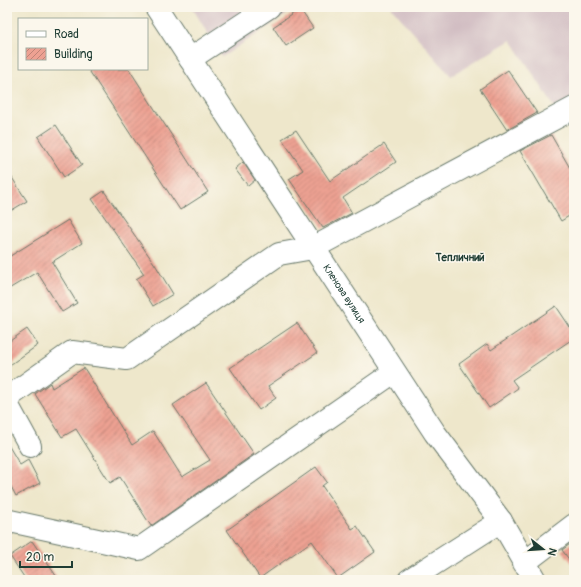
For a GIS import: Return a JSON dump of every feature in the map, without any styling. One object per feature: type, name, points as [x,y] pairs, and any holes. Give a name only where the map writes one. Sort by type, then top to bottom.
[{"type":"street","name":"Кленова вулиця","points":[[156,7],[394,372],[435,433],[501,522],[529,572]]},
{"type":"street","points":[[190,59],[269,7]]},
{"type":"street","points":[[7,398],[72,352],[127,359],[279,254],[313,248],[574,108]]},
{"type":"street","points":[[7,524],[10,522],[139,549],[394,372]]},
{"type":"street","points":[[7,404],[30,446]]},
{"type":"street","points":[[409,580],[501,522]]},
{"type":"street","points":[[529,572],[574,525]]},
{"type":"shaded area","points":[[192,7],[298,7],[222,57]]},
{"type":"shaded area","points":[[391,7],[569,7],[574,15],[574,109],[561,117],[511,40],[451,76]]},
{"type":"building","points":[[300,9],[313,28],[286,46],[273,27]]},
{"type":"building","points":[[89,70],[130,70],[208,192],[180,210]]},
{"type":"building","points":[[508,70],[537,113],[507,130],[480,89]]},
{"type":"building","points":[[56,125],[82,165],[64,177],[38,137]]},
{"type":"building","points":[[296,130],[330,181],[384,144],[396,162],[343,198],[352,213],[323,228],[289,179],[303,170],[282,139]]},
{"type":"building","points":[[551,135],[574,175],[574,213],[561,221],[520,151]]},
{"type":"building","points":[[243,162],[255,180],[248,186],[235,169]]},
{"type":"building","points":[[7,170],[27,201],[7,213]]},
{"type":"building","points":[[104,191],[156,266],[173,294],[153,306],[136,279],[144,274],[92,199]]},
{"type":"building","points":[[68,220],[82,243],[52,262],[77,303],[62,312],[37,272],[7,290],[7,258]]},
{"type":"building","points":[[556,306],[574,333],[574,338],[512,380],[518,388],[489,408],[459,364],[487,344],[491,350]]},
{"type":"building","points":[[297,323],[317,353],[268,386],[276,398],[259,410],[230,368]]},
{"type":"building","points":[[27,329],[38,345],[7,367],[7,343]]},
{"type":"building","points":[[84,368],[132,445],[153,431],[182,477],[210,460],[173,405],[206,383],[254,454],[151,526],[120,477],[110,483],[76,429],[62,437],[35,394],[50,383],[52,388]]},
{"type":"building","points":[[7,443],[20,465],[28,460],[40,483],[16,496],[7,479]]},
{"type":"building","points":[[316,467],[327,482],[322,486],[352,529],[357,526],[375,552],[338,578],[312,541],[260,578],[227,530]]},
{"type":"building","points":[[32,541],[59,580],[26,580],[10,556]]},
{"type":"building","points":[[574,541],[574,566],[562,550]]},
{"type":"district","name":"Тепличний","points":[[460,257]]}]
